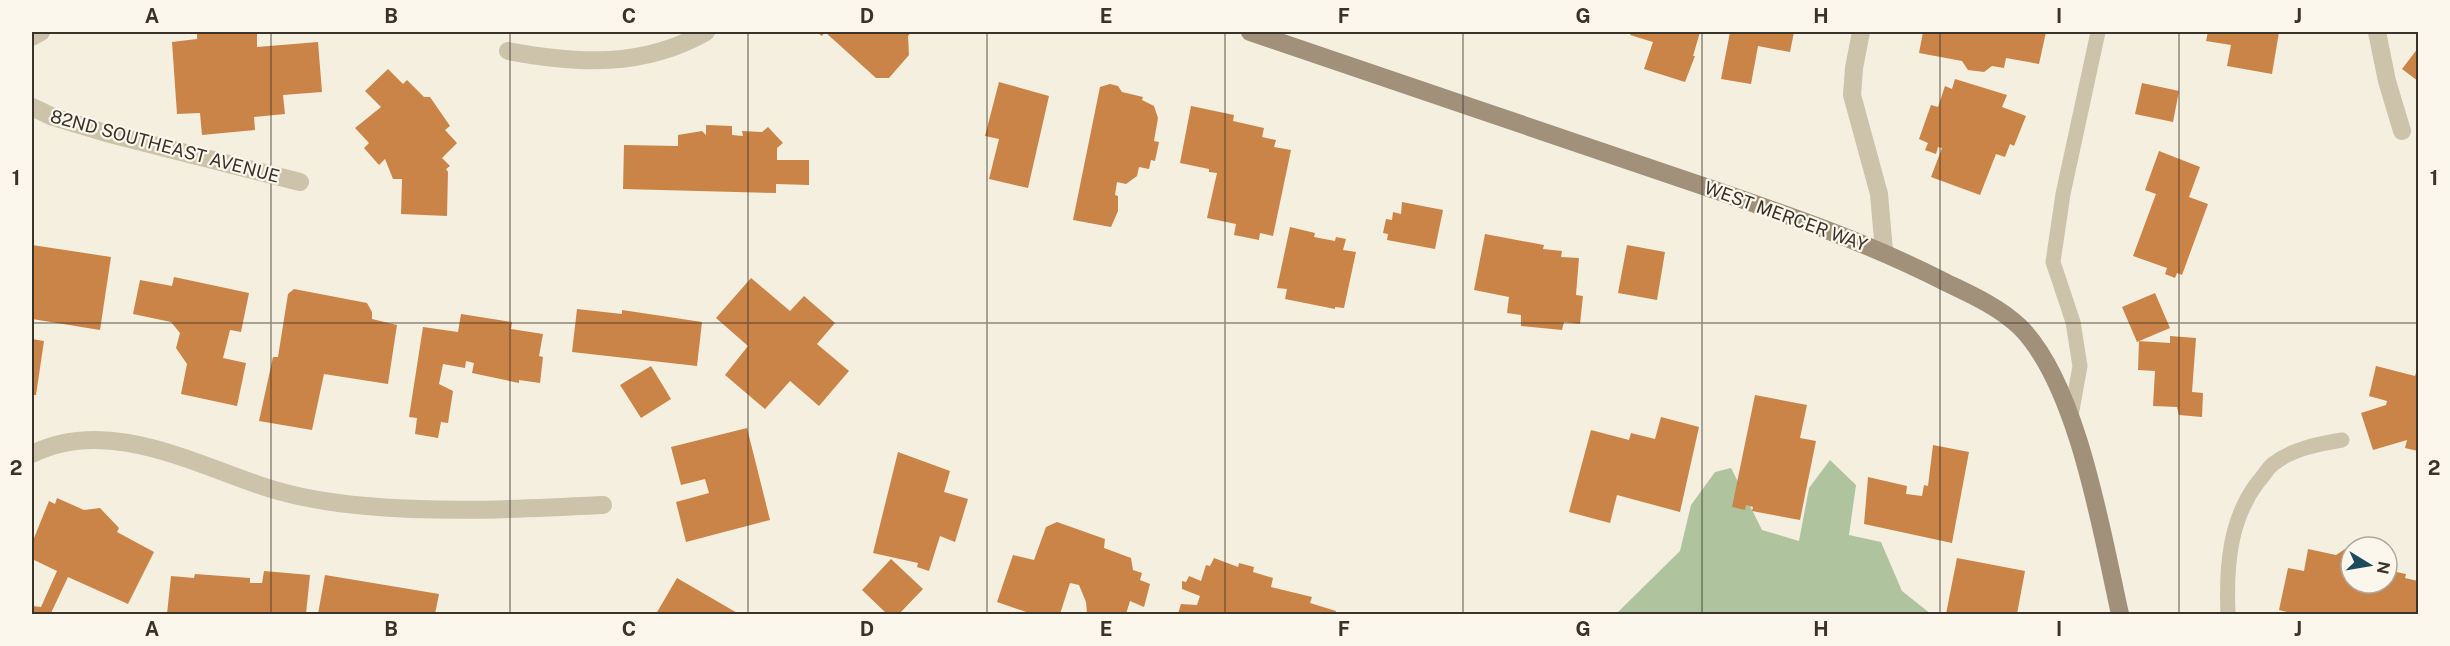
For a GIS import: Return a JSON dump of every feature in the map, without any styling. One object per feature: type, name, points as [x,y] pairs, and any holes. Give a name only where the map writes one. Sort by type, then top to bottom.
[{"type":"street","points":[[32,37],[41,32]]},
{"type":"street","points":[[508,51],[559,61],[626,60],[681,46],[706,32]]},
{"type":"street","name":"WEST MERCER WAY","points":[[1250,32],[1777,212],[1884,251],[1990,304],[2020,327],[2044,358],[2071,416],[2095,503],[2120,615]]},
{"type":"street","points":[[1861,32],[1854,68],[1852,95],[1880,194],[1884,251]]},
{"type":"street","points":[[2377,32],[2387,81],[2402,131]]},
{"type":"street","name":"82ND SOUTHEAST AVENUE","points":[[32,106],[53,117],[106,133],[300,182]]},
{"type":"street","points":[[32,454],[52,444],[85,439],[125,442],[304,497],[366,506],[466,511],[603,505]]},
{"type":"lane","points":[[2071,416],[2080,366],[2073,322],[2053,262],[2062,194],[2098,32]]},
{"type":"lane","points":[[2228,615],[2228,578],[2235,522],[2251,492],[2272,465],[2306,447],[2342,440]]},
{"type":"green space","points":[[1830,460],[1856,485],[1849,535],[1881,542],[1902,591],[1931,614],[1616,614],[1680,551],[1691,505],[1715,472],[1731,468],[1762,530],[1799,541],[1809,488]]},
{"type":"building","points":[[197,32],[257,32],[257,47],[318,42],[322,92],[283,95],[285,114],[254,117],[255,130],[202,135],[200,113],[177,114],[172,42],[197,39]]},
{"type":"building","points":[[825,32],[911,32],[908,36],[909,55],[889,78],[876,78]]},
{"type":"building","points":[[1632,32],[1700,32],[1693,56],[1695,56],[1685,82],[1644,69],[1653,42],[1630,35]]},
{"type":"building","points":[[1730,32],[1794,32],[1790,52],[1758,46],[1751,84],[1721,79]]},
{"type":"building","points":[[1923,32],[2046,32],[2039,64],[2006,58],[2004,68],[1992,66],[1984,72],[1968,70],[1962,61],[1919,53]]},
{"type":"building","points":[[2208,32],[2279,32],[2272,74],[2227,66],[2231,45],[2206,41]]},
{"type":"building","points":[[2418,48],[2418,81],[2402,69]]},
{"type":"building","points":[[388,69],[403,84],[407,80],[424,97],[430,97],[450,126],[445,130],[457,143],[442,158],[450,166],[446,169],[448,172],[447,216],[401,214],[402,179],[393,179],[385,159],[379,165],[364,148],[369,143],[355,128],[381,107],[365,91]]},
{"type":"building","points":[[1955,79],[2007,95],[2002,107],[2026,116],[2014,146],[2010,144],[2005,157],[1996,154],[1980,195],[1931,177],[1942,148],[1938,147],[1936,154],[1925,150],[1928,143],[1919,139],[1931,105],[1938,107],[1945,86],[1952,89]]},
{"type":"building","points":[[999,82],[1049,96],[1028,188],[989,179],[999,139],[985,136]]},
{"type":"building","points":[[2142,83],[2179,91],[2173,122],[2135,114]]},
{"type":"building","points":[[1110,84],[1118,86],[1122,92],[1143,97],[1142,100],[1154,106],[1158,118],[1154,141],[1159,142],[1155,161],[1151,160],[1149,169],[1139,167],[1137,176],[1126,184],[1117,182],[1115,195],[1118,196],[1118,211],[1111,227],[1073,220],[1100,87]]},
{"type":"building","points":[[1191,106],[1234,115],[1233,121],[1264,128],[1262,137],[1276,140],[1274,147],[1291,150],[1273,236],[1260,233],[1259,240],[1234,235],[1236,224],[1207,218],[1217,173],[1180,163]]},
{"type":"building","points":[[706,125],[732,126],[732,135],[743,136],[742,131],[762,132],[768,127],[783,143],[777,148],[777,160],[809,160],[809,185],[776,184],[776,193],[623,189],[624,145],[678,146],[678,135],[702,131],[706,135]]},
{"type":"building","points":[[2159,151],[2200,167],[2189,197],[2208,204],[2182,275],[2177,273],[2175,278],[2165,274],[2167,268],[2133,256],[2156,194],[2145,190]]},
{"type":"building","points":[[1402,202],[1443,210],[1435,249],[1387,240],[1388,234],[1383,233],[1386,219],[1392,220],[1393,212],[1401,214]]},
{"type":"building","points":[[1290,227],[1315,233],[1314,237],[1335,241],[1336,237],[1346,239],[1343,250],[1356,252],[1344,308],[1335,307],[1335,309],[1285,299],[1287,289],[1277,288]]},
{"type":"building","points":[[1485,234],[1544,245],[1543,249],[1562,251],[1561,257],[1579,258],[1576,295],[1583,296],[1580,324],[1564,322],[1562,330],[1521,326],[1521,315],[1507,313],[1509,297],[1474,290]]},
{"type":"building","points":[[32,245],[111,257],[100,330],[32,319]]},
{"type":"building","points":[[1627,245],[1665,252],[1657,300],[1618,293]]},
{"type":"building","points":[[174,277],[249,293],[241,332],[230,330],[223,358],[246,363],[237,406],[181,394],[187,364],[176,348],[180,333],[171,322],[133,314],[140,280],[172,286]]},
{"type":"building","points":[[751,278],[790,311],[804,296],[835,323],[817,344],[849,371],[819,406],[790,381],[765,409],[725,375],[748,346],[716,318]]},
{"type":"building","points":[[294,289],[367,303],[372,312],[372,319],[397,325],[388,384],[324,374],[312,430],[259,421],[273,357],[278,357],[288,294]]},
{"type":"building","points":[[2155,293],[2170,328],[2137,342],[2122,307]]},
{"type":"building","points":[[577,309],[622,314],[622,310],[702,322],[697,366],[572,352]]},
{"type":"building","points":[[461,314],[512,322],[511,329],[543,334],[539,356],[543,357],[540,383],[519,380],[519,383],[472,373],[474,363],[466,361],[465,368],[443,364],[439,384],[453,391],[448,423],[441,422],[438,438],[415,434],[417,418],[409,417],[423,327],[458,332]]},
{"type":"building","points":[[2170,336],[2196,338],[2192,392],[2203,393],[2202,417],[2179,415],[2177,407],[2153,406],[2155,371],[2138,370],[2139,341],[2170,343]]},
{"type":"building","points":[[32,339],[44,341],[36,395],[32,395]]},
{"type":"building","points":[[651,366],[671,399],[641,418],[620,385]]},
{"type":"building","points":[[2376,366],[2415,376],[2418,367],[2418,451],[2405,448],[2407,440],[2373,450],[2361,413],[2386,405],[2387,401],[2369,396]]},
{"type":"building","points":[[1755,395],[1807,405],[1800,438],[1816,441],[1800,520],[1752,511],[1753,507],[1746,505],[1745,510],[1732,507]]},
{"type":"building","points":[[1661,417],[1699,427],[1680,512],[1617,495],[1610,523],[1569,512],[1591,430],[1629,440],[1631,433],[1655,439]]},
{"type":"building","points":[[747,428],[770,520],[686,542],[676,502],[709,493],[705,479],[681,485],[671,447]]},
{"type":"building","points":[[1933,445],[1969,452],[1952,543],[1864,524],[1868,477],[1907,486],[1906,494],[1922,496],[1924,485],[1928,486]]},
{"type":"building","points":[[898,452],[950,471],[944,492],[968,499],[955,542],[940,536],[929,571],[917,567],[918,563],[873,553]]},
{"type":"building","points":[[57,498],[84,510],[100,508],[119,528],[117,532],[154,552],[128,604],[68,577],[51,613],[32,614],[32,606],[41,607],[57,571],[32,559],[32,543],[49,501],[55,504]]},
{"type":"building","points":[[1057,522],[1105,539],[1104,548],[1131,558],[1133,570],[1142,573],[1140,580],[1150,584],[1144,607],[1130,601],[1126,614],[1087,613],[1086,602],[1079,585],[1070,583],[1060,614],[1032,614],[997,602],[1013,555],[1034,560],[1046,527]]},
{"type":"building","points":[[2308,549],[2336,555],[2339,553],[2339,595],[2399,595],[2399,573],[2406,574],[2405,578],[2418,581],[2418,614],[2286,614],[2287,612],[2279,610],[2288,568],[2304,571]]},
{"type":"building","points":[[1214,558],[1238,567],[1239,563],[1254,567],[1253,572],[1273,578],[1271,587],[1312,597],[1310,603],[1336,611],[1335,614],[1178,614],[1181,604],[1197,605],[1200,596],[1182,589],[1182,581],[1186,582],[1189,576],[1201,581],[1206,565],[1210,566]]},
{"type":"building","points":[[1957,558],[2025,571],[2017,614],[1946,614]]},
{"type":"building","points":[[891,559],[923,589],[899,614],[887,614],[862,590]]},
{"type":"building","points":[[264,571],[310,575],[306,614],[167,614],[171,576],[194,578],[195,574],[250,578],[250,583],[262,583]]},
{"type":"building","points":[[325,575],[439,594],[435,614],[318,614]]},
{"type":"building","points":[[677,578],[739,614],[656,614]]}]
